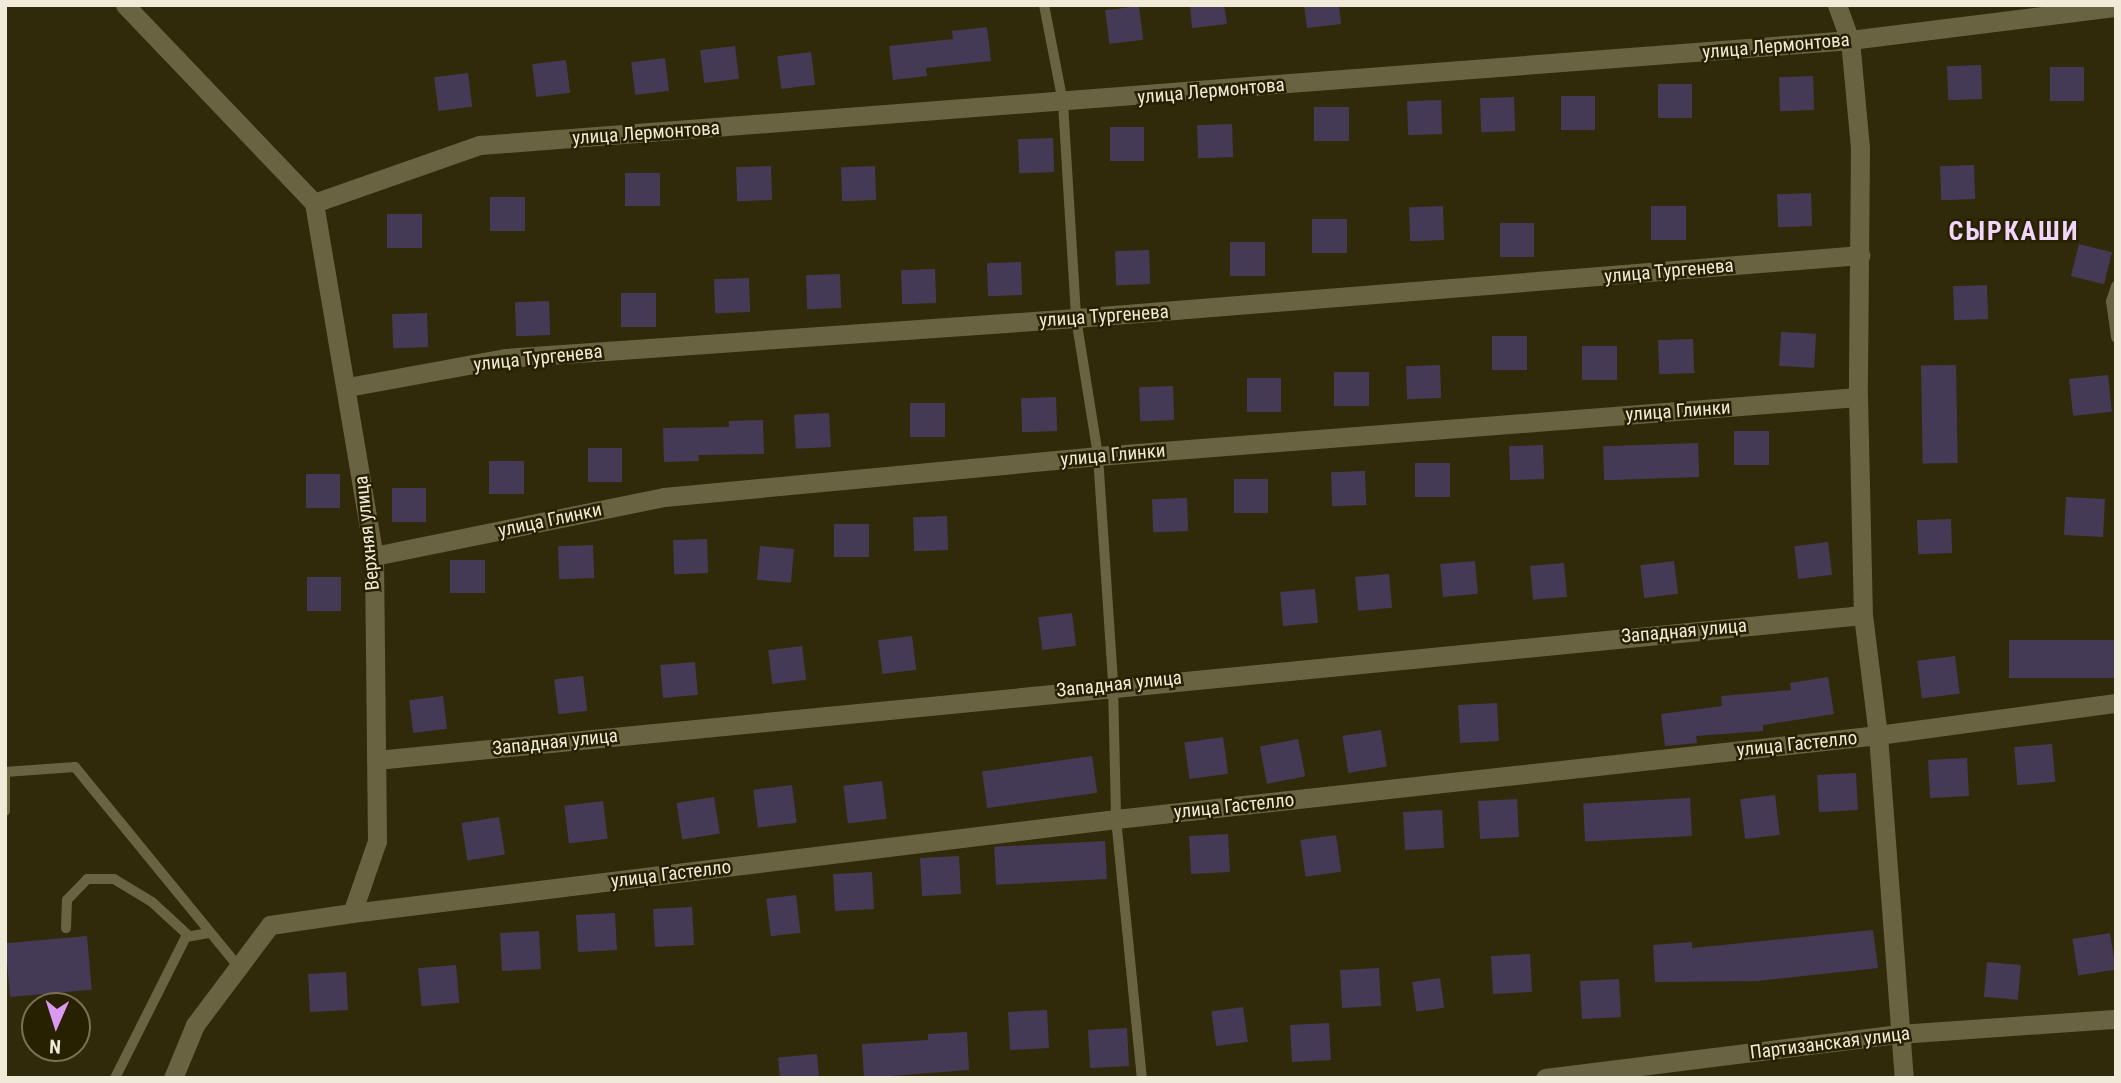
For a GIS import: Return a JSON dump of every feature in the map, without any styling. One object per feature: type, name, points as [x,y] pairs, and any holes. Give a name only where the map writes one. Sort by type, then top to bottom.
[{"type":"street","points":[[125,5],[314,204]]},
{"type":"street","points":[[1837,5],[1850,40],[1860,148],[1858,397],[1863,615],[1878,735],[1904,1078]]},
{"type":"street","name":"улица Лермонтова","points":[[314,204],[480,145],[1063,103],[1850,40],[2116,7]]},
{"type":"street","name":"Верхняя улица","points":[[314,204],[348,387],[374,556],[377,841],[352,913]]},
{"type":"street","name":"улица Тургенева","points":[[348,387],[506,358],[1076,318],[1860,255]]},
{"type":"street","name":"улица Глинки","points":[[374,556],[664,497],[1098,456],[1858,397]]},
{"type":"street","name":"Западная улица","points":[[376,760],[1113,684],[1863,615]]},
{"type":"street","name":"улица Гастелло","points":[[352,913],[1116,819],[1878,735],[2116,703]]},
{"type":"street","points":[[173,1078],[195,1025],[270,925],[352,913]]},
{"type":"street","name":"Партизанская улица","points":[[1545,1078],[1899,1034],[2116,1019]]},
{"type":"lane","points":[[1044,5],[1063,103],[1076,318],[1098,456],[1113,684],[1116,819],[1142,1078]]},
{"type":"lane","points":[[2116,286],[2111,301],[2116,338]]},
{"type":"lane","points":[[5,811],[5,774],[75,766],[238,966]]},
{"type":"lane","points":[[66,928],[67,900],[87,879],[114,879],[152,902],[189,936]]},
{"type":"lane","points":[[189,936],[209,933]]},
{"type":"lane","points":[[115,1078],[189,936]]},
{"type":"building","points":[[1190,5],[1224,5],[1227,24],[1192,28]]},
{"type":"building","points":[[1304,5],[1339,5],[1341,24],[1307,28]]},
{"type":"building","points":[[1139,6],[1143,40],[1109,44],[1105,10]]},
{"type":"building","points":[[987,27],[991,61],[926,68],[927,76],[893,80],[889,46],[953,39],[952,31]]},
{"type":"building","points":[[735,46],[739,79],[704,83],[700,50]]},
{"type":"building","points":[[811,52],[815,85],[781,89],[777,56]]},
{"type":"building","points":[[665,58],[669,91],[635,95],[631,62]]},
{"type":"building","points":[[566,60],[570,93],[536,97],[532,64]]},
{"type":"building","points":[[1981,65],[1982,99],[1948,100],[1947,66]]},
{"type":"building","points":[[2050,67],[2084,67],[2084,101],[2050,101]]},
{"type":"building","points":[[468,73],[472,107],[438,111],[434,77]]},
{"type":"building","points":[[1813,76],[1814,110],[1780,111],[1779,77]]},
{"type":"building","points":[[1658,84],[1692,84],[1692,118],[1658,118]]},
{"type":"building","points":[[1561,96],[1595,96],[1595,130],[1561,130]]},
{"type":"building","points":[[1514,97],[1515,131],[1481,132],[1480,98]]},
{"type":"building","points":[[1441,100],[1442,134],[1408,135],[1407,101]]},
{"type":"building","points":[[1314,107],[1349,107],[1349,141],[1314,141]]},
{"type":"building","points":[[1232,124],[1233,157],[1198,158],[1197,125]]},
{"type":"building","points":[[1110,127],[1144,127],[1144,161],[1110,161]]},
{"type":"building","points":[[1053,138],[1054,172],[1019,173],[1018,139]]},
{"type":"building","points":[[1974,165],[1975,199],[1941,200],[1940,166]]},
{"type":"building","points":[[771,166],[772,200],[737,201],[736,167]]},
{"type":"building","points":[[875,166],[876,200],[842,201],[841,167]]},
{"type":"building","points":[[625,173],[660,173],[660,206],[625,206]]},
{"type":"building","points":[[1811,193],[1812,226],[1778,227],[1777,194]]},
{"type":"building","points":[[490,197],[525,197],[525,231],[490,231]]},
{"type":"building","points":[[1443,206],[1444,240],[1410,241],[1409,207]]},
{"type":"building","points":[[1651,206],[1686,206],[1686,240],[1651,240]]},
{"type":"building","points":[[387,214],[422,214],[422,248],[387,248]]},
{"type":"building","points":[[1312,219],[1347,219],[1347,253],[1312,253]]},
{"type":"building","points":[[1500,223],[1534,223],[1534,257],[1500,257]]},
{"type":"building","points":[[1230,242],[1265,242],[1265,276],[1230,276]]},
{"type":"building","points":[[2079,244],[2112,252],[2104,284],[2071,276]]},
{"type":"building","points":[[1149,250],[1150,284],[1116,285],[1115,251]]},
{"type":"building","points":[[1021,262],[1022,295],[988,296],[987,263]]},
{"type":"building","points":[[935,269],[936,303],[902,304],[901,270]]},
{"type":"building","points":[[840,274],[841,308],[807,309],[806,275]]},
{"type":"building","points":[[749,278],[750,312],[715,313],[714,279]]},
{"type":"building","points":[[1987,285],[1988,319],[1954,320],[1953,286]]},
{"type":"building","points":[[621,293],[656,293],[656,327],[621,327]]},
{"type":"building","points":[[549,301],[550,335],[516,336],[515,302]]},
{"type":"building","points":[[427,313],[428,347],[393,348],[392,314]]},
{"type":"building","points":[[1781,332],[1816,334],[1814,368],[1779,366]]},
{"type":"building","points":[[1492,336],[1527,336],[1527,370],[1492,370]]},
{"type":"building","points":[[1693,339],[1694,373],[1659,374],[1658,340]]},
{"type":"building","points":[[1582,346],[1617,346],[1617,380],[1582,380]]},
{"type":"building","points":[[1440,365],[1441,398],[1407,399],[1406,366]]},
{"type":"building","points":[[1956,365],[1958,463],[1923,464],[1921,366]]},
{"type":"building","points":[[1334,372],[1369,372],[1369,406],[1334,406]]},
{"type":"building","points":[[2108,375],[2112,412],[2073,416],[2069,379]]},
{"type":"building","points":[[1247,378],[1281,378],[1281,412],[1247,412]]},
{"type":"building","points":[[1173,386],[1174,420],[1140,421],[1139,387]]},
{"type":"building","points":[[1056,397],[1057,431],[1022,432],[1021,398]]},
{"type":"building","points":[[910,403],[945,403],[945,437],[910,437]]},
{"type":"building","points":[[829,413],[831,447],[796,449],[794,415]]},
{"type":"building","points":[[763,420],[764,454],[698,455],[699,461],[664,462],[663,428],[729,427],[729,421]]},
{"type":"building","points":[[1734,431],[1769,431],[1769,465],[1734,465]]},
{"type":"building","points":[[1698,443],[1699,477],[1604,480],[1603,446]]},
{"type":"building","points":[[1543,445],[1544,479],[1510,480],[1509,446]]},
{"type":"building","points":[[588,448],[622,448],[622,482],[588,482]]},
{"type":"building","points":[[489,461],[524,461],[524,494],[489,494]]},
{"type":"building","points":[[1415,463],[1450,463],[1450,497],[1415,497]]},
{"type":"building","points":[[1365,471],[1366,505],[1332,506],[1331,472]]},
{"type":"building","points":[[306,474],[340,474],[340,508],[306,508]]},
{"type":"building","points":[[1234,479],[1268,479],[1268,513],[1234,513]]},
{"type":"building","points":[[392,488],[426,488],[426,522],[392,522]]},
{"type":"building","points":[[2066,497],[2105,499],[2103,537],[2064,535]]},
{"type":"building","points":[[1187,498],[1188,531],[1153,532],[1152,499]]},
{"type":"building","points":[[947,516],[948,550],[914,551],[913,517]]},
{"type":"building","points":[[1951,519],[1952,553],[1918,554],[1917,520]]},
{"type":"building","points":[[834,524],[869,524],[869,557],[834,557]]},
{"type":"building","points":[[707,539],[708,573],[674,574],[673,540]]},
{"type":"building","points":[[1828,542],[1832,575],[1798,579],[1794,546]]},
{"type":"building","points":[[593,545],[594,578],[559,579],[558,546]]},
{"type":"building","points":[[760,546],[794,549],[791,583],[757,580]]},
{"type":"building","points":[[450,560],[485,560],[485,593],[450,593]]},
{"type":"building","points":[[1475,561],[1478,594],[1443,597],[1440,564]]},
{"type":"building","points":[[1674,561],[1678,594],[1644,598],[1640,565]]},
{"type":"building","points":[[1564,563],[1567,597],[1533,600],[1530,566]]},
{"type":"building","points":[[1389,574],[1392,608],[1358,611],[1355,577]]},
{"type":"building","points":[[307,577],[341,577],[341,611],[307,611]]},
{"type":"building","points":[[1315,589],[1318,623],[1283,626],[1280,592]]},
{"type":"building","points":[[1072,613],[1076,646],[1042,650],[1038,617]]},
{"type":"building","points":[[912,636],[916,670],[882,674],[878,640]]},
{"type":"building","points":[[2009,640],[2116,640],[2116,678],[2009,678]]},
{"type":"building","points":[[802,646],[806,680],[772,684],[768,650]]},
{"type":"building","points":[[1955,656],[1960,694],[1922,698],[1917,661]]},
{"type":"building","points":[[695,662],[698,695],[663,698],[660,665]]},
{"type":"building","points":[[583,676],[587,711],[558,714],[554,680]]},
{"type":"building","points":[[1828,677],[1834,714],[1763,725],[1763,731],[1696,736],[1697,743],[1665,746],[1661,714],[1722,706],[1721,696],[1791,690],[1790,683]]},
{"type":"building","points":[[443,696],[447,729],[413,733],[409,700]]},
{"type":"building","points":[[1497,703],[1499,741],[1460,743],[1458,705]]},
{"type":"building","points":[[1381,730],[1387,767],[1348,773],[1342,736]]},
{"type":"building","points":[[1223,737],[1228,774],[1190,779],[1184,742]]},
{"type":"building","points":[[1298,739],[1305,776],[1267,784],[1260,746]]},
{"type":"building","points":[[2052,744],[2055,782],[2017,785],[2014,747]]},
{"type":"building","points":[[1092,756],[1097,793],[987,808],[982,771]]},
{"type":"building","points":[[1967,758],[1969,796],[1930,798],[1928,760]]},
{"type":"building","points":[[1856,773],[1858,810],[1819,812],[1817,775]]},
{"type":"building","points":[[882,781],[887,819],[848,823],[843,786]]},
{"type":"building","points":[[792,785],[797,823],[758,827],[753,790]]},
{"type":"building","points":[[1775,795],[1780,835],[1745,839],[1740,799]]},
{"type":"building","points":[[714,797],[720,834],[682,839],[676,803]]},
{"type":"building","points":[[1690,798],[1692,836],[1585,842],[1583,804]]},
{"type":"building","points":[[1517,799],[1519,837],[1480,839],[1478,801]]},
{"type":"building","points":[[603,801],[608,839],[569,843],[564,806]]},
{"type":"building","points":[[1442,810],[1444,848],[1405,850],[1403,812]]},
{"type":"building","points":[[499,817],[505,855],[467,860],[461,823]]},
{"type":"building","points":[[1228,834],[1230,872],[1191,874],[1189,836]]},
{"type":"building","points":[[1336,835],[1341,872],[1305,877],[1300,840]]},
{"type":"building","points":[[1105,841],[1107,879],[996,885],[994,847]]},
{"type":"building","points":[[959,856],[961,894],[922,896],[920,858]]},
{"type":"building","points":[[872,872],[874,909],[835,911],[833,874]]},
{"type":"building","points":[[796,895],[801,933],[771,936],[766,899]]},
{"type":"building","points":[[692,907],[694,945],[655,947],[653,909]]},
{"type":"building","points":[[615,913],[617,950],[578,952],[576,915]]},
{"type":"building","points":[[1873,930],[1878,968],[1757,981],[1655,982],[1653,945],[1692,942],[1692,948]]},
{"type":"building","points":[[539,931],[541,969],[502,971],[500,933]]},
{"type":"building","points":[[2110,933],[2116,970],[2078,975],[2072,939]]},
{"type":"building","points":[[87,936],[92,990],[21,992],[21,996],[10,997],[5,943]]},
{"type":"building","points":[[1530,954],[1532,992],[1493,994],[1491,956]]},
{"type":"building","points":[[1987,962],[2021,965],[2018,1000],[1984,997]]},
{"type":"building","points":[[456,965],[459,1003],[421,1006],[418,968]]},
{"type":"building","points":[[1379,968],[1381,1006],[1342,1008],[1340,970]]},
{"type":"building","points":[[346,972],[348,1010],[310,1012],[308,974]]},
{"type":"building","points":[[1440,978],[1444,1008],[1416,1012],[1412,982]]},
{"type":"building","points":[[1619,979],[1621,1017],[1582,1019],[1580,981]]},
{"type":"building","points":[[1243,1007],[1248,1042],[1216,1046],[1211,1011]]},
{"type":"building","points":[[1047,1010],[1049,1048],[1010,1050],[1008,1012]]},
{"type":"building","points":[[1329,1023],[1331,1060],[1292,1062],[1290,1025]]},
{"type":"building","points":[[1127,1028],[1129,1066],[1090,1068],[1088,1030]]},
{"type":"building","points":[[967,1032],[969,1070],[864,1078],[862,1044],[928,1040],[928,1034]]},
{"type":"building","points":[[817,1054],[819,1078],[780,1078],[778,1057]]},
{"type":"district","name":"СЫРКАШИ","points":[[2014,232]]}]
